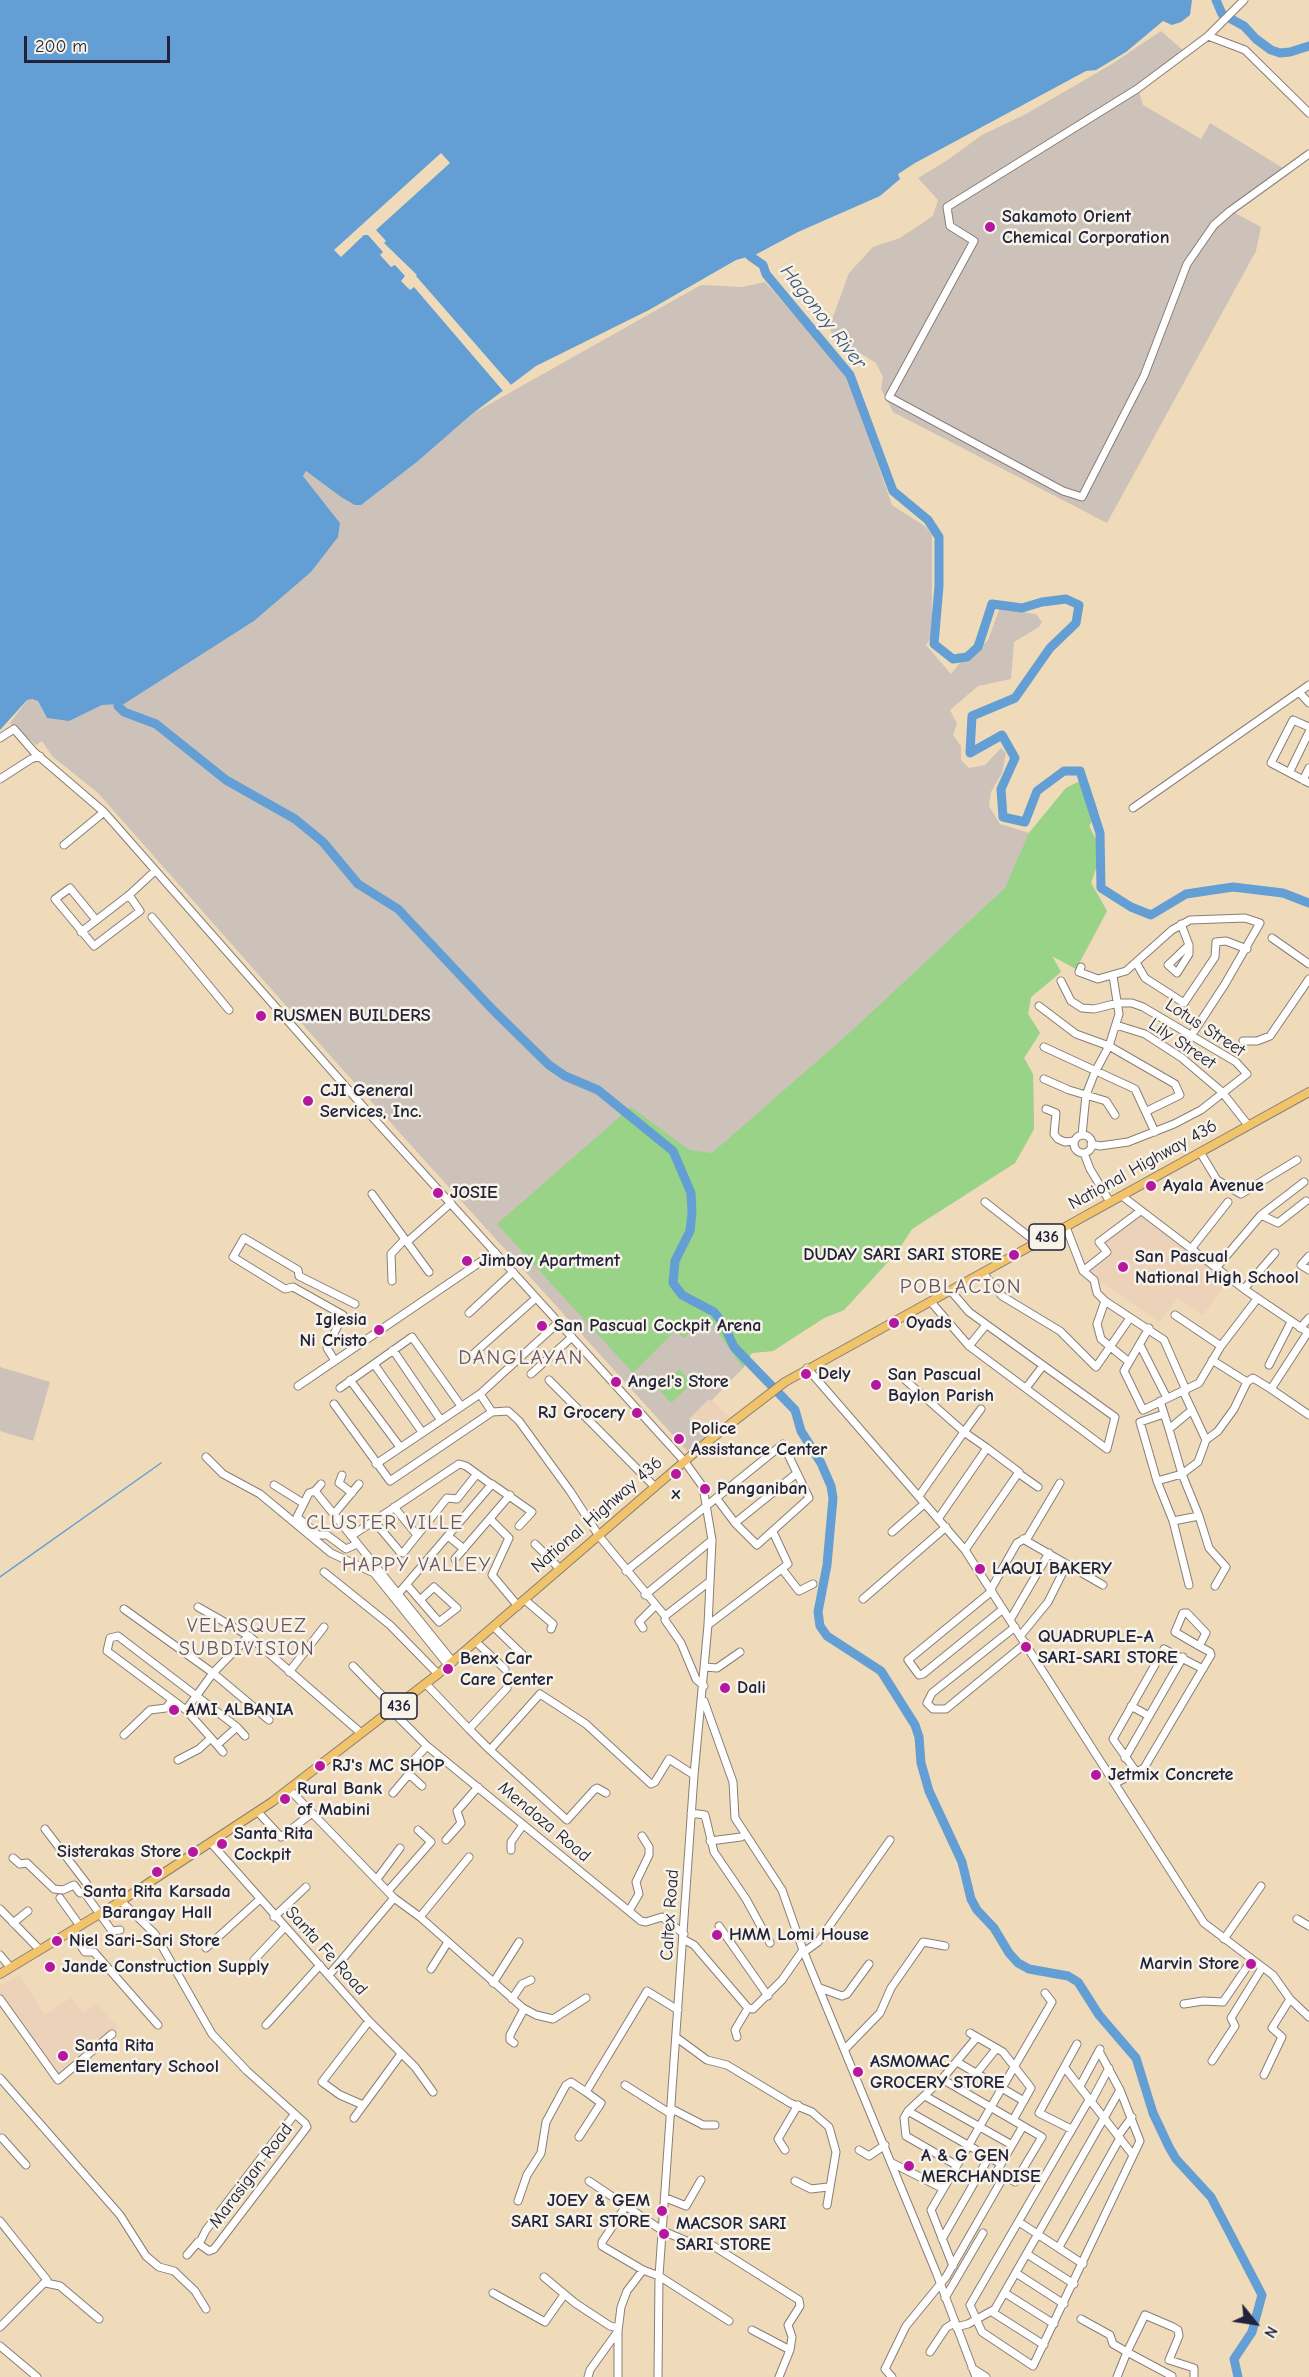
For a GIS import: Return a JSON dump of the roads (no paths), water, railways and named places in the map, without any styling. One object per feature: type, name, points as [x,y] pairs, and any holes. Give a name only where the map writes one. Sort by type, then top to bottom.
[{"type":"main road","name":"National Highway 436","points":[[0,1974],[121,1901],[258,1812],[394,1710],[451,1664],[655,1487],[786,1382],[807,1368],[931,1302],[1309,1092]]},
{"type":"street","points":[[1244,0],[1208,36],[1137,89],[947,207],[950,226],[974,241],[890,397],[1063,491],[1082,497],[1144,376],[1187,264],[1214,225],[1309,154]]},
{"type":"street","points":[[1208,36],[1245,50],[1309,113]]},
{"type":"street","points":[[1133,808],[1309,685]]},
{"type":"street","points":[[1299,692],[1309,703]]},
{"type":"street","points":[[1309,727],[1293,720],[1271,763],[1290,771],[1306,782],[1309,768]]},
{"type":"street","name":"Caltex Road","points":[[0,738],[14,729],[40,756],[104,812],[451,1203],[685,1462],[703,1487],[712,1540],[708,1625],[691,1813],[659,2276],[658,2377]]},
{"type":"street","points":[[1290,771],[1309,732]]},
{"type":"street","points":[[0,779],[31,759],[40,756]]},
{"type":"street","points":[[64,845],[104,812]]},
{"type":"street","points":[[81,932],[129,895],[155,871]]},
{"type":"street","points":[[96,920],[70,888],[67,888],[55,900],[94,946],[141,910],[129,895]]},
{"type":"street","points":[[152,917],[229,1010]]},
{"type":"street","points":[[1081,967],[1079,972],[1089,977],[1113,976],[1137,964],[1155,944],[1181,924],[1200,918],[1245,918],[1260,923],[1247,949],[1191,1036]]},
{"type":"street","points":[[1181,924],[1189,945]]},
{"type":"street","points":[[1272,938],[1309,963]]},
{"type":"street","points":[[1137,964],[1145,978],[1184,1002],[1215,957],[1216,942],[1226,941],[1247,949]]},
{"type":"street","points":[[1083,1135],[1086,1095],[1095,1071],[1109,1046],[1116,1025],[1118,1003],[1113,976]]},
{"type":"street","points":[[1244,1041],[1257,1041],[1270,1036],[1309,979]]},
{"type":"street","name":"Lotus Street","points":[[1061,981],[1071,1000],[1082,1008],[1094,1009],[1118,1003],[1132,1003],[1143,1007],[1236,1062],[1246,1074],[1200,1110],[1155,1132],[1116,1145],[1091,1144]]},
{"type":"street","points":[[1039,1006],[1076,1034],[1109,1046],[1175,1084],[1180,1095],[1147,1112]]},
{"type":"street","name":"Lily Street","points":[[1116,1025],[1145,1034],[1204,1074],[1222,1092],[1248,1125]]},
{"type":"street","points":[[1044,1047],[1135,1089],[1155,1132]]},
{"type":"street","points":[[1044,1079],[1106,1101],[1115,1115]]},
{"type":"street","points":[[1046,1109],[1056,1113],[1054,1134],[1058,1139],[1074,1141],[1083,1135]]},
{"type":"street","points":[[1083,1135],[1088,1137],[1091,1144],[1084,1153]]},
{"type":"street","points":[[1074,1141],[1076,1150],[1084,1153],[1090,1169],[1110,1202]]},
{"type":"street","points":[[1200,1152],[1217,1180],[1241,1194],[1297,1160]]},
{"type":"street","points":[[1216,1268],[1261,1215],[1304,1182]]},
{"type":"street","points":[[372,1194],[429,1272]]},
{"type":"street","points":[[1122,1196],[1139,1212],[1257,1299],[1309,1333],[1271,1389]]},
{"type":"street","points":[[1261,1215],[1278,1223],[1306,1201]]},
{"type":"street","points":[[985,1202],[1036,1242]]},
{"type":"street","points":[[1191,1250],[1228,1202]]},
{"type":"street","points":[[392,1281],[391,1254],[451,1203]]},
{"type":"street","points":[[1083,1271],[1107,1252],[1099,1242],[1139,1212]]},
{"type":"street","points":[[1066,1227],[1083,1271],[1094,1280],[1097,1293],[1105,1301],[1164,1340],[1206,1440]]},
{"type":"street","points":[[299,1276],[292,1287],[285,1289],[234,1257],[244,1238],[298,1271],[299,1276],[355,1304]]},
{"type":"street","points":[[298,1386],[495,1252]]},
{"type":"street","points":[[1244,1289],[1275,1253]]},
{"type":"street","points":[[1309,1256],[1300,1265],[1309,1270]]},
{"type":"street","points":[[469,1313],[513,1272]]},
{"type":"street","points":[[983,1273],[1002,1296],[1060,1330],[1096,1366],[1130,1318]]},
{"type":"street","points":[[292,1287],[344,1316],[327,1348],[335,1361]]},
{"type":"street","points":[[931,1302],[969,1346],[1107,1449],[1115,1417],[1042,1367],[969,1312],[951,1290]]},
{"type":"street","points":[[471,1356],[536,1298]]},
{"type":"street","points":[[1149,1328],[1124,1371],[1143,1410],[1199,1383],[1221,1346],[1257,1299]]},
{"type":"street","points":[[1105,1301],[1097,1324],[1101,1339],[1109,1348],[1129,1362]]},
{"type":"street","points":[[1175,1315],[1221,1346]]},
{"type":"street","points":[[1300,1328],[1309,1318]]},
{"type":"street","points":[[376,1464],[480,1394],[559,1322]]},
{"type":"street","points":[[1269,1365],[1291,1322]]},
{"type":"street","points":[[969,1346],[986,1325]]},
{"type":"street","points":[[531,1374],[572,1337]]},
{"type":"street","points":[[340,1388],[413,1338],[461,1406]]},
{"type":"street","points":[[1140,1345],[1164,1399],[1164,1414],[1209,1548],[1226,1567],[1215,1586]]},
{"type":"street","points":[[393,1350],[440,1419]]},
{"type":"street","points":[[1212,1360],[1246,1382]]},
{"type":"street","points":[[374,1364],[422,1432]]},
{"type":"street","points":[[1026,1389],[1042,1367]]},
{"type":"street","points":[[807,1368],[965,1550],[1118,1786],[1197,1914],[1251,1961],[1273,1975],[1290,1999],[1308,2014]]},
{"type":"street","points":[[903,1378],[964,1432],[1038,1487]]},
{"type":"street","points":[[1157,1481],[1182,1473],[1198,1462],[1206,1440],[1218,1431],[1234,1409],[1246,1382],[1253,1378],[1309,1415]]},
{"type":"street","points":[[350,1380],[400,1447]]},
{"type":"street","points":[[549,1380],[655,1487]]},
{"type":"street","points":[[480,1394],[492,1412]]},
{"type":"street","points":[[334,1404],[388,1480],[492,1412],[503,1410],[519,1421],[570,1491],[599,1536],[645,1595],[665,1616],[665,1620],[681,1642],[696,1679],[704,1686]]},
{"type":"street","points":[[919,1496],[981,1409]]},
{"type":"street","points":[[1169,1428],[1192,1410]]},
{"type":"street","points":[[1164,1414],[1140,1422],[1157,1481],[1173,1521],[1189,1585]]},
{"type":"street","points":[[627,1571],[783,1444],[809,1496],[809,1502],[755,1545],[717,1499]]},
{"type":"street","points":[[938,1519],[987,1448]]},
{"type":"street","points":[[206,1457],[223,1474],[258,1492],[331,1553],[374,1573],[451,1664]]},
{"type":"street","points":[[351,1536],[459,1464],[466,1466],[488,1482]]},
{"type":"street","points":[[735,1523],[797,1473]]},
{"type":"street","points":[[965,1550],[1018,1473]]},
{"type":"street","points":[[342,1475],[339,1483],[352,1493]]},
{"type":"street","points":[[374,1521],[401,1553],[447,1498],[456,1499],[476,1475]]},
{"type":"street","points":[[1003,1609],[923,1674],[920,1674],[908,1660],[991,1590],[1017,1543],[1028,1537],[1060,1483]]},
{"type":"street","points":[[321,1484],[315,1491],[309,1493],[296,1515],[318,1535],[327,1535],[346,1549],[357,1544]]},
{"type":"street","points":[[334,1514],[359,1484]]},
{"type":"street","points":[[398,1594],[492,1484],[532,1512],[519,1526]]},
{"type":"street","points":[[274,1485],[303,1503]]},
{"type":"street","points":[[315,1491],[451,1664]]},
{"type":"street","points":[[455,1559],[510,1495]]},
{"type":"street","points":[[892,1532],[924,1504]]},
{"type":"street","points":[[394,1507],[417,1535]]},
{"type":"street","points":[[1173,1521],[1199,1516]]},
{"type":"street","points":[[490,1519],[509,1538],[492,1575],[521,1603],[553,1624],[551,1629]]},
{"type":"street","points":[[863,1599],[946,1527]]},
{"type":"street","points":[[708,1625],[782,1569],[789,1561],[773,1532]]},
{"type":"street","points":[[448,1536],[464,1549]]},
{"type":"street","points":[[1023,1539],[1103,1585]]},
{"type":"street","points":[[645,1595],[712,1540]]},
{"type":"street","points":[[535,1544],[560,1569]]},
{"type":"street","points":[[1010,1620],[1048,1553]]},
{"type":"street","points":[[1021,1635],[1048,1602],[1067,1564]]},
{"type":"street","points":[[782,1569],[799,1591],[813,1584]]},
{"type":"street","points":[[324,1572],[390,1624],[438,1674]]},
{"type":"street","points":[[665,1616],[709,1582]]},
{"type":"street","points":[[408,1585],[420,1600],[440,1623],[457,1608],[434,1587],[420,1600]]},
{"type":"street","points":[[198,1606],[249,1636],[361,1733]]},
{"type":"street","points":[[643,1628],[639,1622],[655,1606]]},
{"type":"street","points":[[124,1609],[213,1673],[269,1720]]},
{"type":"street","points":[[1118,1786],[1144,1768],[1211,1654],[1174,1632],[1184,1613],[1187,1613],[1206,1633],[1199,1646]]},
{"type":"street","points":[[289,1672],[324,1627]]},
{"type":"street","points":[[494,1627],[525,1657]]},
{"type":"street","points":[[1015,1627],[932,1693],[927,1703],[933,1709],[946,1709],[1026,1643]]},
{"type":"street","points":[[237,1727],[220,1748],[186,1710],[106,1651],[110,1638],[118,1636],[197,1695],[237,1727],[245,1736]]},
{"type":"street","points":[[186,1710],[213,1673],[249,1636]]},
{"type":"street","points":[[476,1642],[505,1669]]},
{"type":"street","points":[[1134,1775],[1113,1739],[1164,1649],[1203,1669]]},
{"type":"street","points":[[705,1667],[717,1668],[740,1652]]},
{"type":"street","points":[[1125,1758],[1183,1657]]},
{"type":"street","name":"Mendoza Road","points":[[353,1666],[427,1746],[564,1860],[630,1909],[643,1922],[662,1917],[683,1936]]},
{"type":"street","points":[[426,1684],[490,1750],[567,1820],[594,1790],[597,1788],[606,1793]]},
{"type":"street","points":[[469,1729],[507,1688]]},
{"type":"street","points":[[490,1750],[540,1694],[586,1724],[651,1784],[655,1782],[669,1759],[694,1775]]},
{"type":"street","points":[[703,1698],[733,1782],[735,1818],[782,1890],[804,1951],[941,2284],[972,2374],[986,2377]]},
{"type":"street","points":[[124,1735],[148,1711],[166,1708],[172,1700]]},
{"type":"street","points":[[1131,1706],[1149,1716]]},
{"type":"street","points":[[178,1760],[203,1746],[211,1738]]},
{"type":"street","points":[[393,1792],[409,1774],[411,1763],[427,1746]]},
{"type":"street","points":[[409,1774],[422,1786]]},
{"type":"street","points":[[446,1840],[461,1823],[457,1811],[478,1787]]},
{"type":"street","points":[[289,1789],[394,1898],[420,1917],[524,2009],[553,2019],[586,1998]]},
{"type":"street","points":[[258,1812],[281,1837],[311,1814]]},
{"type":"street","points":[[691,1813],[705,1815],[710,1841],[770,1943]]},
{"type":"street","points":[[511,1850],[511,1842],[523,1825]]},
{"type":"street","points":[[45,1829],[87,1884],[88,1889],[84,1892]]},
{"type":"street","points":[[388,1891],[431,1842],[418,1830]]},
{"type":"street","points":[[630,1909],[639,1894],[636,1882],[649,1855],[649,1847],[642,1836]]},
{"type":"street","points":[[710,1841],[741,1837]]},
{"type":"street","points":[[683,1936],[748,2008],[756,2008],[804,1951],[818,1942],[890,1840]]},
{"type":"street","name":"Santa Fe Road","points":[[211,1843],[274,1917],[369,2021],[322,2082],[340,2095],[363,2105]]},
{"type":"street","points":[[377,1879],[400,1848]]},
{"type":"street","points":[[420,1917],[469,1857]]},
{"type":"street","points":[[13,1858],[20,1864],[27,1862],[54,1889],[63,1890],[74,1885],[81,1893],[84,1892],[113,1932],[120,1930]]},
{"type":"street","points":[[1224,1939],[1261,1886]]},
{"type":"street","points":[[274,1917],[306,1887]]},
{"type":"street","points":[[60,1898],[80,1926]]},
{"type":"street","points":[[329,1975],[394,1898]]},
{"type":"street","points":[[206,1948],[259,1900]]},
{"type":"street","name":"Marasigan Road","points":[[121,1901],[155,1934],[212,2034],[247,2071],[305,2123],[305,2131],[214,2249],[209,2250],[198,2242]]},
{"type":"street","points":[[0,1910],[40,1950]]},
{"type":"street","points":[[13,1923],[28,1911]]},
{"type":"street","points":[[1297,1919],[1309,1926]]},
{"type":"street","points":[[719,1926],[768,1996]]},
{"type":"street","points":[[254,1960],[284,1928]]},
{"type":"street","points":[[71,1931],[85,1952],[95,1954],[158,2025]]},
{"type":"street","points":[[431,1969],[448,1942]]},
{"type":"street","points":[[493,1983],[519,1942]]},
{"type":"street","points":[[845,2049],[880,2013],[887,1994],[923,1942],[945,1946]]},
{"type":"street","points":[[0,1955],[10,1967]]},
{"type":"street","points":[[1184,2004],[1203,2001],[1223,2002],[1251,1961]]},
{"type":"street","points":[[820,1988],[842,1996],[847,1994],[869,1964]]},
{"type":"street","points":[[266,2025],[320,1965]]},
{"type":"street","points":[[1212,2061],[1235,2026],[1231,2018],[1262,1968]]},
{"type":"street","points":[[512,1999],[522,1984],[531,1980]]},
{"type":"street","points":[[586,2092],[646,1992],[650,1991],[678,2010]]},
{"type":"street","points":[[952,2266],[931,2214],[942,2188],[1052,2002],[1045,1993]]},
{"type":"street","points":[[0,1999],[58,2080],[112,2034]]},
{"type":"street","points":[[1264,2075],[1282,2037],[1272,2028],[1290,1999]]},
{"type":"street","points":[[737,2037],[735,2030],[748,2008]]},
{"type":"street","points":[[514,2043],[510,2040],[510,2035],[524,2009]]},
{"type":"street","points":[[369,2021],[415,2067],[432,2092]]},
{"type":"street","points":[[970,2033],[1003,2052],[1031,2088],[1013,2120]]},
{"type":"street","points":[[956,2165],[906,2136],[904,2118],[908,2111],[942,2079],[977,2037]]},
{"type":"street","points":[[676,2038],[707,2061],[727,2066],[798,2105],[829,2127],[836,2151],[833,2177],[828,2187],[830,2197],[827,2205]]},
{"type":"street","points":[[1071,2129],[1040,2113],[1077,2044]]},
{"type":"street","points":[[976,2074],[996,2049]]},
{"type":"street","points":[[1080,2086],[1099,2050],[1109,2068],[1120,2090],[1140,2136],[1074,2284],[1033,2366],[982,2332],[970,2305],[1071,2129],[1109,2068]]},
{"type":"street","points":[[354,2118],[401,2054]]},
{"type":"street","points":[[957,2062],[1024,2101]]},
{"type":"street","points":[[1065,2068],[1133,2155]]},
{"type":"street","points":[[0,2078],[120,2216],[146,2256],[159,2267],[174,2271],[195,2291],[206,2309]]},
{"type":"street","points":[[942,2079],[1042,2137],[1015,2182],[997,2171],[1023,2126]]},
{"type":"street","points":[[518,2201],[527,2175],[541,2153],[546,2122],[566,2085],[571,2082],[601,2103],[579,2137]]},
{"type":"street","points":[[625,2085],[671,2112],[703,2125],[715,2125]]},
{"type":"street","points":[[930,2352],[946,2328],[993,2312],[1120,2090]]},
{"type":"street","points":[[925,2096],[1012,2145]]},
{"type":"street","points":[[785,2150],[778,2139],[798,2105]]},
{"type":"street","points":[[908,2111],[1000,2164]]},
{"type":"street","points":[[187,2255],[294,2115]]},
{"type":"street","points":[[1059,2247],[1132,2117]]},
{"type":"street","points":[[2,2137],[26,2165]]},
{"type":"street","points":[[859,2150],[869,2156],[885,2145]]},
{"type":"street","points":[[942,2239],[989,2157]]},
{"type":"street","points":[[892,2163],[942,2188]]},
{"type":"street","points":[[892,2377],[885,2369],[901,2334],[915,2312],[941,2284],[1005,2176]]},
{"type":"street","points":[[666,2199],[686,2206],[701,2180]]},
{"type":"street","points":[[589,2181],[663,2231],[689,2242],[707,2242],[799,2300],[800,2306],[788,2325],[792,2337],[790,2350],[779,2377]]},
{"type":"street","points":[[795,2181],[811,2189],[828,2187]]},
{"type":"street","points":[[626,2206],[602,2244],[643,2270],[659,2276],[729,2321]]},
{"type":"street","points":[[0,2221],[47,2280],[46,2283]]},
{"type":"street","points":[[1019,2222],[1083,2264]]},
{"type":"street","points":[[945,2298],[983,2233]]},
{"type":"street","points":[[1027,2254],[1074,2284]]},
{"type":"street","points":[[618,2377],[618,2330],[624,2299],[643,2270]]},
{"type":"street","points":[[1016,2273],[1064,2304]]},
{"type":"street","points":[[544,2277],[564,2295],[618,2330]]},
{"type":"street","points":[[46,2283],[60,2286],[99,2319]]},
{"type":"street","points":[[0,2327],[24,2301],[46,2283]]},
{"type":"street","points":[[493,2293],[545,2322],[564,2295]]},
{"type":"street","points":[[1005,2293],[1054,2324]]},
{"type":"street","points":[[993,2312],[1044,2345]]},
{"type":"street","points":[[1117,2377],[1143,2317],[1148,2314],[1178,2330],[1179,2336],[1169,2361],[1194,2368],[1194,2377]]},
{"type":"street","points":[[1081,2319],[1110,2335],[1113,2344],[1172,2376]]},
{"type":"street","points":[[588,2377],[590,2370],[618,2330]]},
{"type":"street","points":[[752,2330],[790,2350]]},
{"type":"street","points":[[0,2346],[37,2377]]},
{"type":"water","points":[[0,0],[1192,0],[1190,15],[1181,22],[1172,25],[1163,21],[1126,52],[1096,70],[1086,71],[915,163],[898,174],[900,179],[880,196],[798,232],[755,255],[736,260],[649,310],[536,366],[472,414],[418,461],[361,505],[355,505],[341,497],[306,471],[303,476],[340,523],[338,537],[311,572],[254,621],[124,704],[102,705],[69,721],[47,718],[38,701],[27,700],[0,730]]},
{"type":"waterway","points":[[1216,0],[1222,14],[1244,26],[1271,50],[1280,53],[1290,52],[1309,46]]},
{"type":"waterway","name":"Hagonoy River","points":[[750,256],[763,265],[766,274],[850,375],[893,491],[928,520],[939,537],[939,586],[934,644],[953,659],[967,657],[978,647],[992,604],[1022,608],[1042,602],[1066,599],[1079,605],[1076,623],[1050,648],[1015,698],[972,716],[970,753],[1002,735],[1015,758],[1001,789],[1003,817],[1025,822],[1037,791],[1064,771],[1080,771],[1100,833],[1101,888],[1131,907],[1151,915],[1186,894],[1233,887],[1283,893],[1309,903]]},
{"type":"waterway","points":[[118,706],[124,712],[156,724],[226,780],[295,819],[323,842],[358,884],[398,909],[493,1010],[549,1065],[565,1076],[598,1090],[673,1151],[691,1193],[692,1213],[690,1231],[675,1261],[673,1283],[682,1295],[714,1312],[723,1323],[734,1347],[795,1410],[801,1431],[821,1463],[831,1486],[833,1498],[827,1565],[818,1612],[820,1626],[827,1636],[881,1671],[915,1725],[919,1737],[921,1763],[929,1791],[962,1862],[971,1899],[977,1910],[994,1928],[1018,1963],[1029,1969],[1068,1976],[1078,1982],[1099,2015],[1136,2058],[1153,2113],[1169,2147],[1176,2159],[1211,2197],[1262,2295],[1252,2332],[1234,2359],[1238,2377]]},
{"type":"waterway","points":[[0,1577],[161,1463]]},
{"type":"place","name":"Sakamoto Orient Chemical Corporation","points":[[990,227]]},
{"type":"place","name":"RUSMEN BUILDERS","points":[[261,1016]]},
{"type":"place","name":"CJI General Services, Inc.","points":[[308,1101]]},
{"type":"place","name":"Ayala Avenue","points":[[1151,1186]]},
{"type":"place","name":"JOSIE","points":[[438,1193]]},
{"type":"place","name":"DUDAY SARI SARI STORE","points":[[1014,1255]]},
{"type":"place","name":"Jimboy Apartment","points":[[467,1261]]},
{"type":"place","name":"San Pascual National High School","points":[[1123,1267]]},
{"type":"place","name":"Oyads","points":[[894,1323]]},
{"type":"place","name":"San Pascual Cockpit Arena","points":[[542,1326]]},
{"type":"place","name":"Iglesia Ni Cristo","points":[[379,1330]]},
{"type":"place","name":"Dely","points":[[806,1374]]},
{"type":"place","name":"Angel's Store","points":[[616,1382]]},
{"type":"place","name":"San Pascual Baylon Parish","points":[[876,1385]]},
{"type":"place","name":"RJ Grocery","points":[[637,1413]]},
{"type":"place","name":"Police Assistance Center","points":[[679,1439]]},
{"type":"place","name":"x","points":[[676,1474]]},
{"type":"place","name":"Panganiban","points":[[705,1489]]},
{"type":"place","name":"LAQUI BAKERY","points":[[980,1569]]},
{"type":"place","name":"QUADRUPLE-A SARI-SARI STORE","points":[[1026,1647]]},
{"type":"place","name":"Benx Car Care Center","points":[[448,1669]]},
{"type":"place","name":"Dali","points":[[725,1688]]},
{"type":"place","name":"AMI ALBANIA","points":[[174,1710]]},
{"type":"place","name":"RJ's MC SHOP","points":[[320,1766]]},
{"type":"place","name":"Jetmix Concrete","points":[[1096,1775]]},
{"type":"place","name":"Rural Bank of Mabini","points":[[285,1799]]},
{"type":"place","name":"Santa Rita Cockpit","points":[[222,1844]]},
{"type":"place","name":"Sisterakas Store","points":[[193,1852]]},
{"type":"place","name":"Santa Rita Karsada Barangay Hall","points":[[157,1872]]},
{"type":"place","name":"HMM Lomi House","points":[[717,1935]]},
{"type":"place","name":"Niel Sari-Sari Store","points":[[57,1941]]},
{"type":"place","name":"Marvin Store","points":[[1251,1964]]},
{"type":"place","name":"Jande Construction Supply","points":[[50,1967]]},
{"type":"place","name":"Santa Rita Elementary School","points":[[63,2056]]},
{"type":"place","name":"ASMOMAC GROCERY STORE","points":[[858,2072]]},
{"type":"place","name":"A & G GEN MERCHANDISE","points":[[909,2166]]},
{"type":"place","name":"JOEY & GEM SARI SARI STORE","points":[[662,2211]]},
{"type":"place","name":"MACSOR SARI SARI STORE","points":[[664,2234]]},
{"type":"district","name":"POBLACION","points":[[961,1287]]},
{"type":"district","name":"DANGLAYAN","points":[[521,1358]]},
{"type":"district","name":"CLUSTER VILLE","points":[[385,1523]]},
{"type":"district","name":"HAPPY VALLEY","points":[[417,1565]]},
{"type":"district","name":"VELASQUEZ SUBDIVISION","points":[[247,1638]]}]
